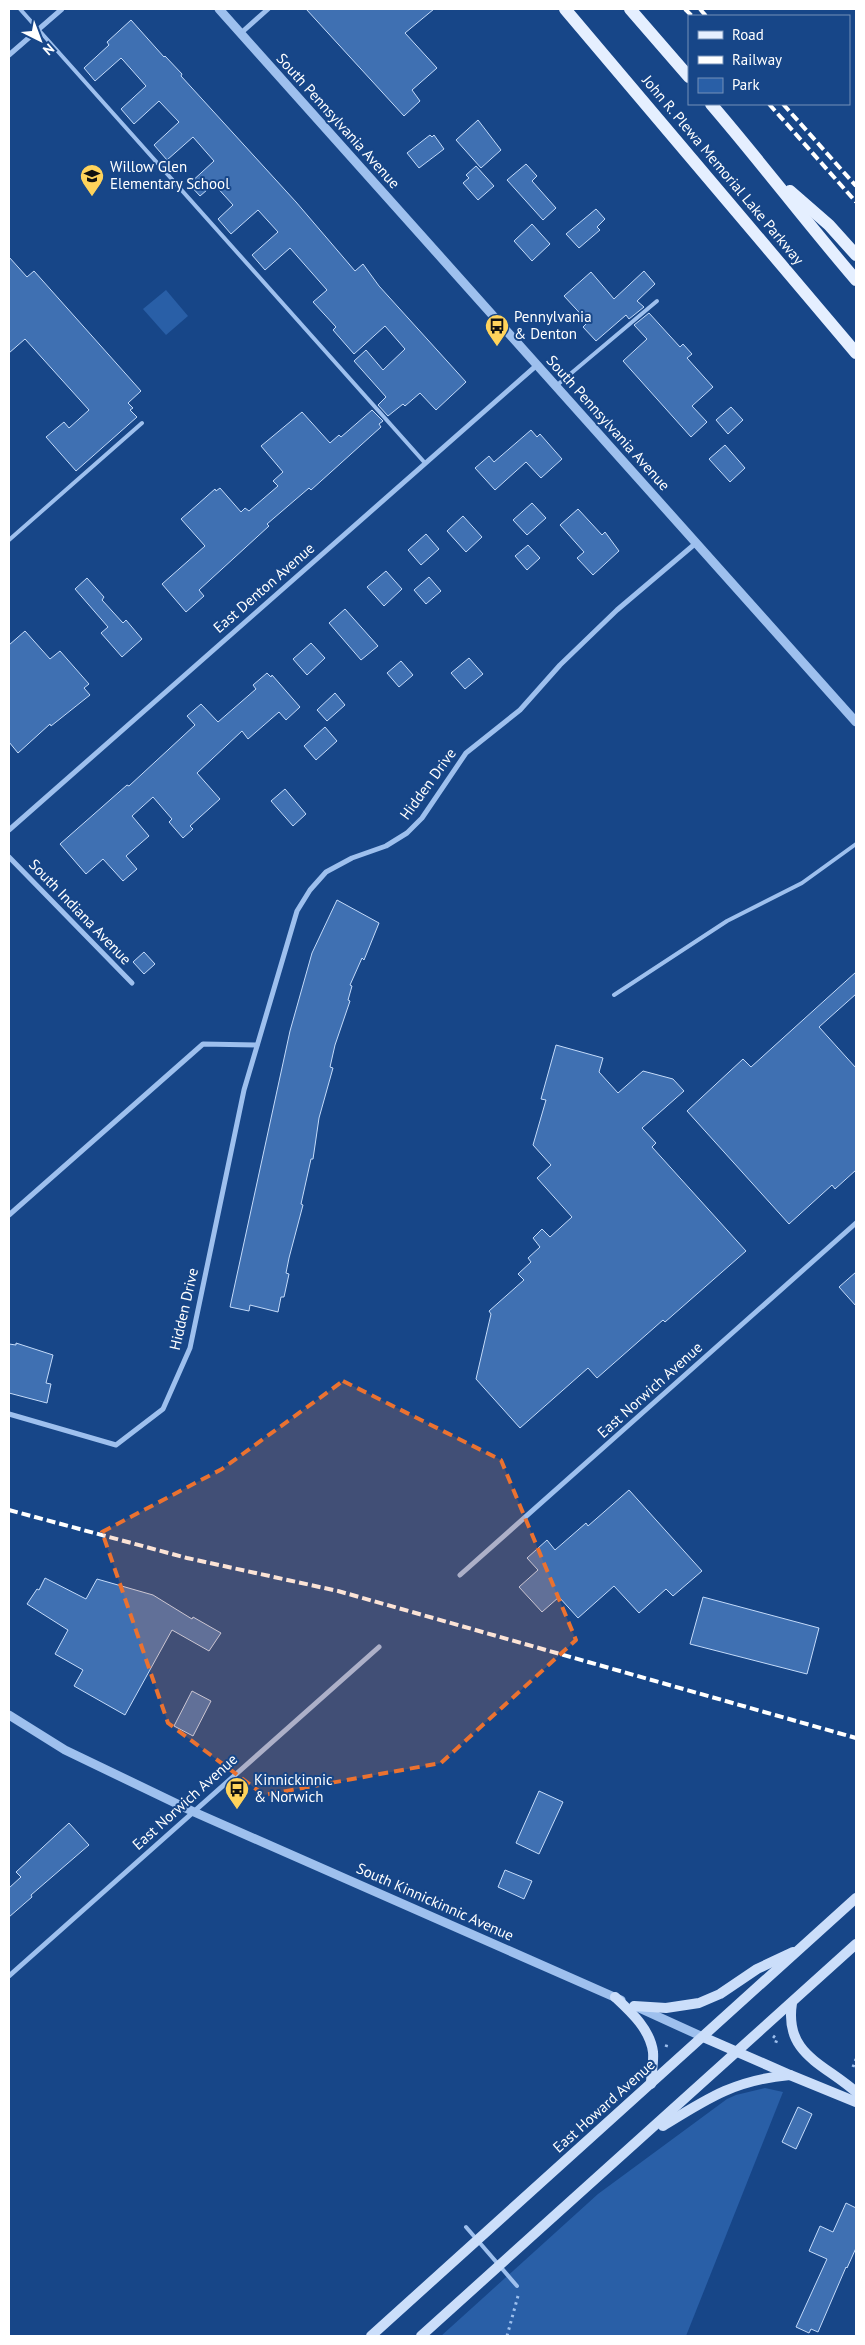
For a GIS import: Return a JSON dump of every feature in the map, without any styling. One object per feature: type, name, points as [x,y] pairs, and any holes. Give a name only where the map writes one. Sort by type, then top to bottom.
[{"type":"main road","name":"John R. Plewa Memorial Lake Parkway","points":[[565,9],[856,353]]},
{"type":"main road","points":[[630,9],[688,76]]},
{"type":"main road","name":"John R. Plewa Memorial Lake Parkway","points":[[713,105],[771,174],[810,227],[856,280]]},
{"type":"main road","points":[[771,174],[829,225],[856,255]]},
{"type":"main road","name":"East Howard Avenue","points":[[371,2336],[856,1898]]},
{"type":"main road","points":[[421,2336],[738,2053],[856,1944]]},
{"type":"main road","points":[[634,2006],[666,2008],[700,2002],[720,1994],[757,1969],[802,1948]]},
{"type":"main road","points":[[615,1997],[637,2017],[645,2031],[653,2052],[651,2084]]},
{"type":"main road","points":[[792,2003],[789,2020],[793,2034],[801,2049],[856,2092]]},
{"type":"main road","name":"South Kinnickinnic Avenue","points":[[703,2037],[856,2102]]},
{"type":"main road","points":[[638,2141],[724,2090],[765,2077],[790,2075]]},
{"type":"street","points":[[9,55],[62,9]]},
{"type":"street","name":"South Pennsylvania Avenue","points":[[219,9],[856,722]]},
{"type":"street","points":[[240,33],[268,9]]},
{"type":"street","name":"East Denton Avenue","points":[[9,830],[537,365]]},
{"type":"street","name":"Hidden Drive","points":[[9,1414],[116,1445],[163,1409],[190,1348],[244,1090],[297,911],[310,890],[326,872],[352,858],[386,846],[407,833],[422,818],[466,753],[520,710],[560,665],[617,610],[696,543]]},
{"type":"street","name":"South Indiana Avenue","points":[[9,857],[132,983]]},
{"type":"street","points":[[9,1215],[203,1044],[257,1045]]},
{"type":"street","name":"East Norwich Avenue","points":[[460,1575],[856,1223]]},
{"type":"street","name":"East Norwich Avenue","points":[[9,1976],[378,1647]]},
{"type":"street","name":"South Kinnickinnic Avenue","points":[[9,1715],[65,1750],[194,1812],[703,2037]]},
{"type":"lane","points":[[20,9],[425,463]]},
{"type":"lane","points":[[556,386],[657,301]]},
{"type":"lane","points":[[9,540],[142,423]]},
{"type":"lane","points":[[9,530],[14,536]]},
{"type":"lane","points":[[614,996],[727,921],[802,883],[856,844]]},
{"type":"lane","points":[[466,2227],[517,2286]]},
{"type":"path","points":[[773,2036],[777,2038],[775,2045]]},
{"type":"path","points":[[853,2067],[856,2059]]},
{"type":"path","points":[[507,2336],[518,2296],[517,2286]]},
{"type":"highlighted area","points":[[343,1381],[501,1460],[576,1640],[441,1763],[264,1795],[168,1723],[102,1532],[222,1469]]},
{"type":"green space","points":[[166,290],[188,316],[166,335],[143,309]]},
{"type":"green space","points":[[765,2088],[783,2092],[686,2336],[441,2336],[598,2194],[727,2099]]},
{"type":"building","points":[[306,9],[434,9],[405,33],[437,68],[412,90],[420,101],[404,116]]},
{"type":"building","points":[[131,20],[182,74],[181,76],[296,202],[355,271],[363,264],[379,286],[466,382],[436,410],[420,393],[405,406],[403,404],[388,416],[378,405],[386,397],[354,361],[366,350],[383,370],[405,349],[385,326],[354,354],[333,330],[336,327],[313,302],[327,290],[290,248],[265,270],[252,255],[278,232],[258,210],[231,234],[218,219],[233,205],[214,184],[200,196],[189,184],[214,161],[193,137],[167,160],[154,145],[179,122],[159,101],[134,124],[121,109],[146,86],[123,60],[121,58],[95,81],[84,68],[109,45],[107,42]]},
{"type":"building","points":[[478,120],[501,150],[481,168],[456,140]]},
{"type":"building","points":[[430,135],[432,137],[434,135],[444,149],[419,168],[407,153]]},
{"type":"building","points":[[526,164],[537,176],[532,181],[556,208],[543,220],[507,180]]},
{"type":"building","points":[[476,166],[494,186],[478,200],[463,183],[469,178],[466,175]]},
{"type":"building","points":[[596,209],[605,219],[597,227],[600,230],[579,248],[566,234]]},
{"type":"building","points":[[532,224],[550,244],[532,261],[514,241]]},
{"type":"building","points":[[9,257],[27,277],[34,271],[141,391],[128,403],[133,408],[130,410],[137,417],[76,471],[46,437],[64,422],[69,428],[89,410],[25,339],[9,353]]},
{"type":"building","points":[[644,271],[655,284],[637,301],[644,307],[629,319],[626,315],[596,341],[583,327],[588,322],[564,296],[591,272],[614,299]]},
{"type":"building","points":[[649,313],[680,347],[683,344],[692,354],[687,358],[713,387],[692,406],[707,422],[691,437],[623,361],[647,339],[634,325]]},
{"type":"building","points":[[731,407],[743,420],[728,434],[716,420]]},
{"type":"building","points":[[372,410],[383,421],[379,424],[381,427],[311,490],[309,488],[267,524],[269,526],[199,590],[204,596],[186,612],[162,584],[205,546],[181,519],[215,489],[216,491],[220,488],[241,512],[245,508],[249,511],[278,486],[273,481],[283,472],[261,446],[302,412],[330,443],[339,435],[341,437]]},
{"type":"building","points":[[531,430],[537,437],[540,434],[562,459],[541,478],[526,462],[495,490],[475,468],[489,456],[494,462]]},
{"type":"building","points":[[725,445],[745,468],[730,482],[709,459]]},
{"type":"building","points":[[532,503],[546,518],[527,535],[513,520]]},
{"type":"building","points":[[578,509],[602,535],[605,532],[619,551],[593,575],[577,558],[584,552],[560,525]]},
{"type":"building","points":[[463,516],[482,537],[466,552],[447,531]]},
{"type":"building","points":[[426,534],[439,549],[421,565],[408,550]]},
{"type":"building","points":[[528,545],[540,558],[527,570],[515,556]]},
{"type":"building","points":[[386,571],[402,589],[384,606],[367,587]]},
{"type":"building","points":[[429,577],[441,591],[426,604],[414,590]]},
{"type":"building","points":[[87,578],[104,597],[102,600],[123,623],[126,620],[142,639],[122,657],[101,633],[108,627],[75,589]]},
{"type":"building","points":[[345,609],[378,646],[361,660],[329,623]]},
{"type":"building","points":[[25,631],[50,659],[60,651],[89,684],[84,688],[90,695],[51,726],[50,724],[18,753],[9,742],[9,645]]},
{"type":"building","points":[[311,643],[325,658],[307,675],[293,659]]},
{"type":"building","points":[[469,658],[483,674],[465,689],[451,673]]},
{"type":"building","points":[[401,661],[413,675],[399,687],[387,673]]},
{"type":"building","points":[[267,673],[271,677],[272,675],[300,707],[286,720],[279,712],[248,739],[242,731],[197,773],[220,799],[190,826],[193,829],[183,838],[169,822],[172,819],[153,797],[132,816],[149,836],[126,856],[137,869],[123,881],[103,859],[86,874],[60,844],[127,785],[129,786],[195,725],[187,716],[201,704],[218,722],[256,689],[253,685]]},
{"type":"building","points":[[335,693],[345,705],[327,721],[317,710]]},
{"type":"building","points":[[325,727],[337,741],[316,760],[304,746]]},
{"type":"building","points":[[285,789],[306,814],[293,826],[271,801]]},
{"type":"building","points":[[337,900],[379,923],[364,960],[362,958],[350,985],[352,986],[348,1000],[350,1001],[335,1045],[330,1067],[333,1068],[319,1118],[313,1159],[311,1159],[301,1204],[303,1205],[289,1258],[286,1273],[289,1274],[284,1297],[281,1297],[278,1312],[250,1305],[249,1311],[230,1307],[290,1031],[312,953]]},
{"type":"building","points":[[144,952],[155,964],[144,974],[133,962]]},
{"type":"building","points":[[856,972],[856,994],[819,1027],[856,1068],[856,1170],[835,1189],[832,1185],[789,1224],[687,1111],[743,1059],[751,1067]]},
{"type":"building","points":[[556,1045],[603,1058],[599,1072],[618,1093],[643,1071],[673,1079],[684,1091],[642,1128],[656,1143],[652,1147],[746,1251],[597,1378],[588,1368],[520,1428],[476,1379],[491,1314],[489,1311],[524,1280],[518,1274],[531,1262],[528,1258],[540,1247],[533,1238],[542,1229],[550,1237],[572,1217],[537,1178],[551,1165],[533,1145],[546,1100],[541,1099]]},
{"type":"building","points":[[856,1272],[856,1306],[839,1287]]},
{"type":"building","points":[[16,1343],[53,1355],[46,1383],[51,1384],[47,1403],[9,1393],[9,1344],[16,1345]]},
{"type":"building","points":[[629,1490],[702,1571],[673,1596],[666,1589],[639,1613],[614,1586],[578,1618],[559,1597],[542,1612],[519,1587],[538,1570],[527,1558],[547,1540],[555,1550],[586,1523],[588,1526]]},
{"type":"building","points":[[45,1578],[86,1599],[97,1579],[153,1595],[192,1619],[193,1617],[221,1633],[209,1651],[172,1630],[125,1715],[74,1686],[83,1670],[55,1654],[68,1630],[27,1604],[37,1589],[39,1590]]},
{"type":"building","points":[[703,1597],[819,1628],[807,1674],[690,1644]]},
{"type":"building","points":[[192,1691],[211,1701],[193,1736],[174,1726]]},
{"type":"building","points":[[539,1791],[563,1802],[539,1854],[516,1843]]},
{"type":"building","points":[[69,1823],[89,1845],[31,1895],[32,1897],[9,1917],[9,1888],[21,1877],[16,1872]]},
{"type":"building","points":[[505,1870],[532,1881],[524,1899],[498,1887]]},
{"type":"building","points":[[798,2107],[812,2114],[796,2149],[782,2142]]},
{"type":"building","points":[[846,2203],[856,2208],[856,2248],[818,2332],[811,2329],[809,2333],[796,2327],[827,2259],[809,2251],[820,2226],[833,2232]]},
{"type":"railway","points":[[685,9],[691,15]]},
{"type":"railway","points":[[700,9],[705,15]]},
{"type":"railway","points":[[770,105],[856,202]]},
{"type":"railway","points":[[784,105],[856,186]]},
{"type":"railway","points":[[9,1510],[187,1558],[338,1591],[856,1738]]},
{"type":"place","name":"Willow Glen Elementary School","points":[[92,197]]},
{"type":"place","name":"Pennylvania & Denton","points":[[497,347]]},
{"type":"place","name":"Kinnickinnic & Norwich","points":[[237,1810]]}]
